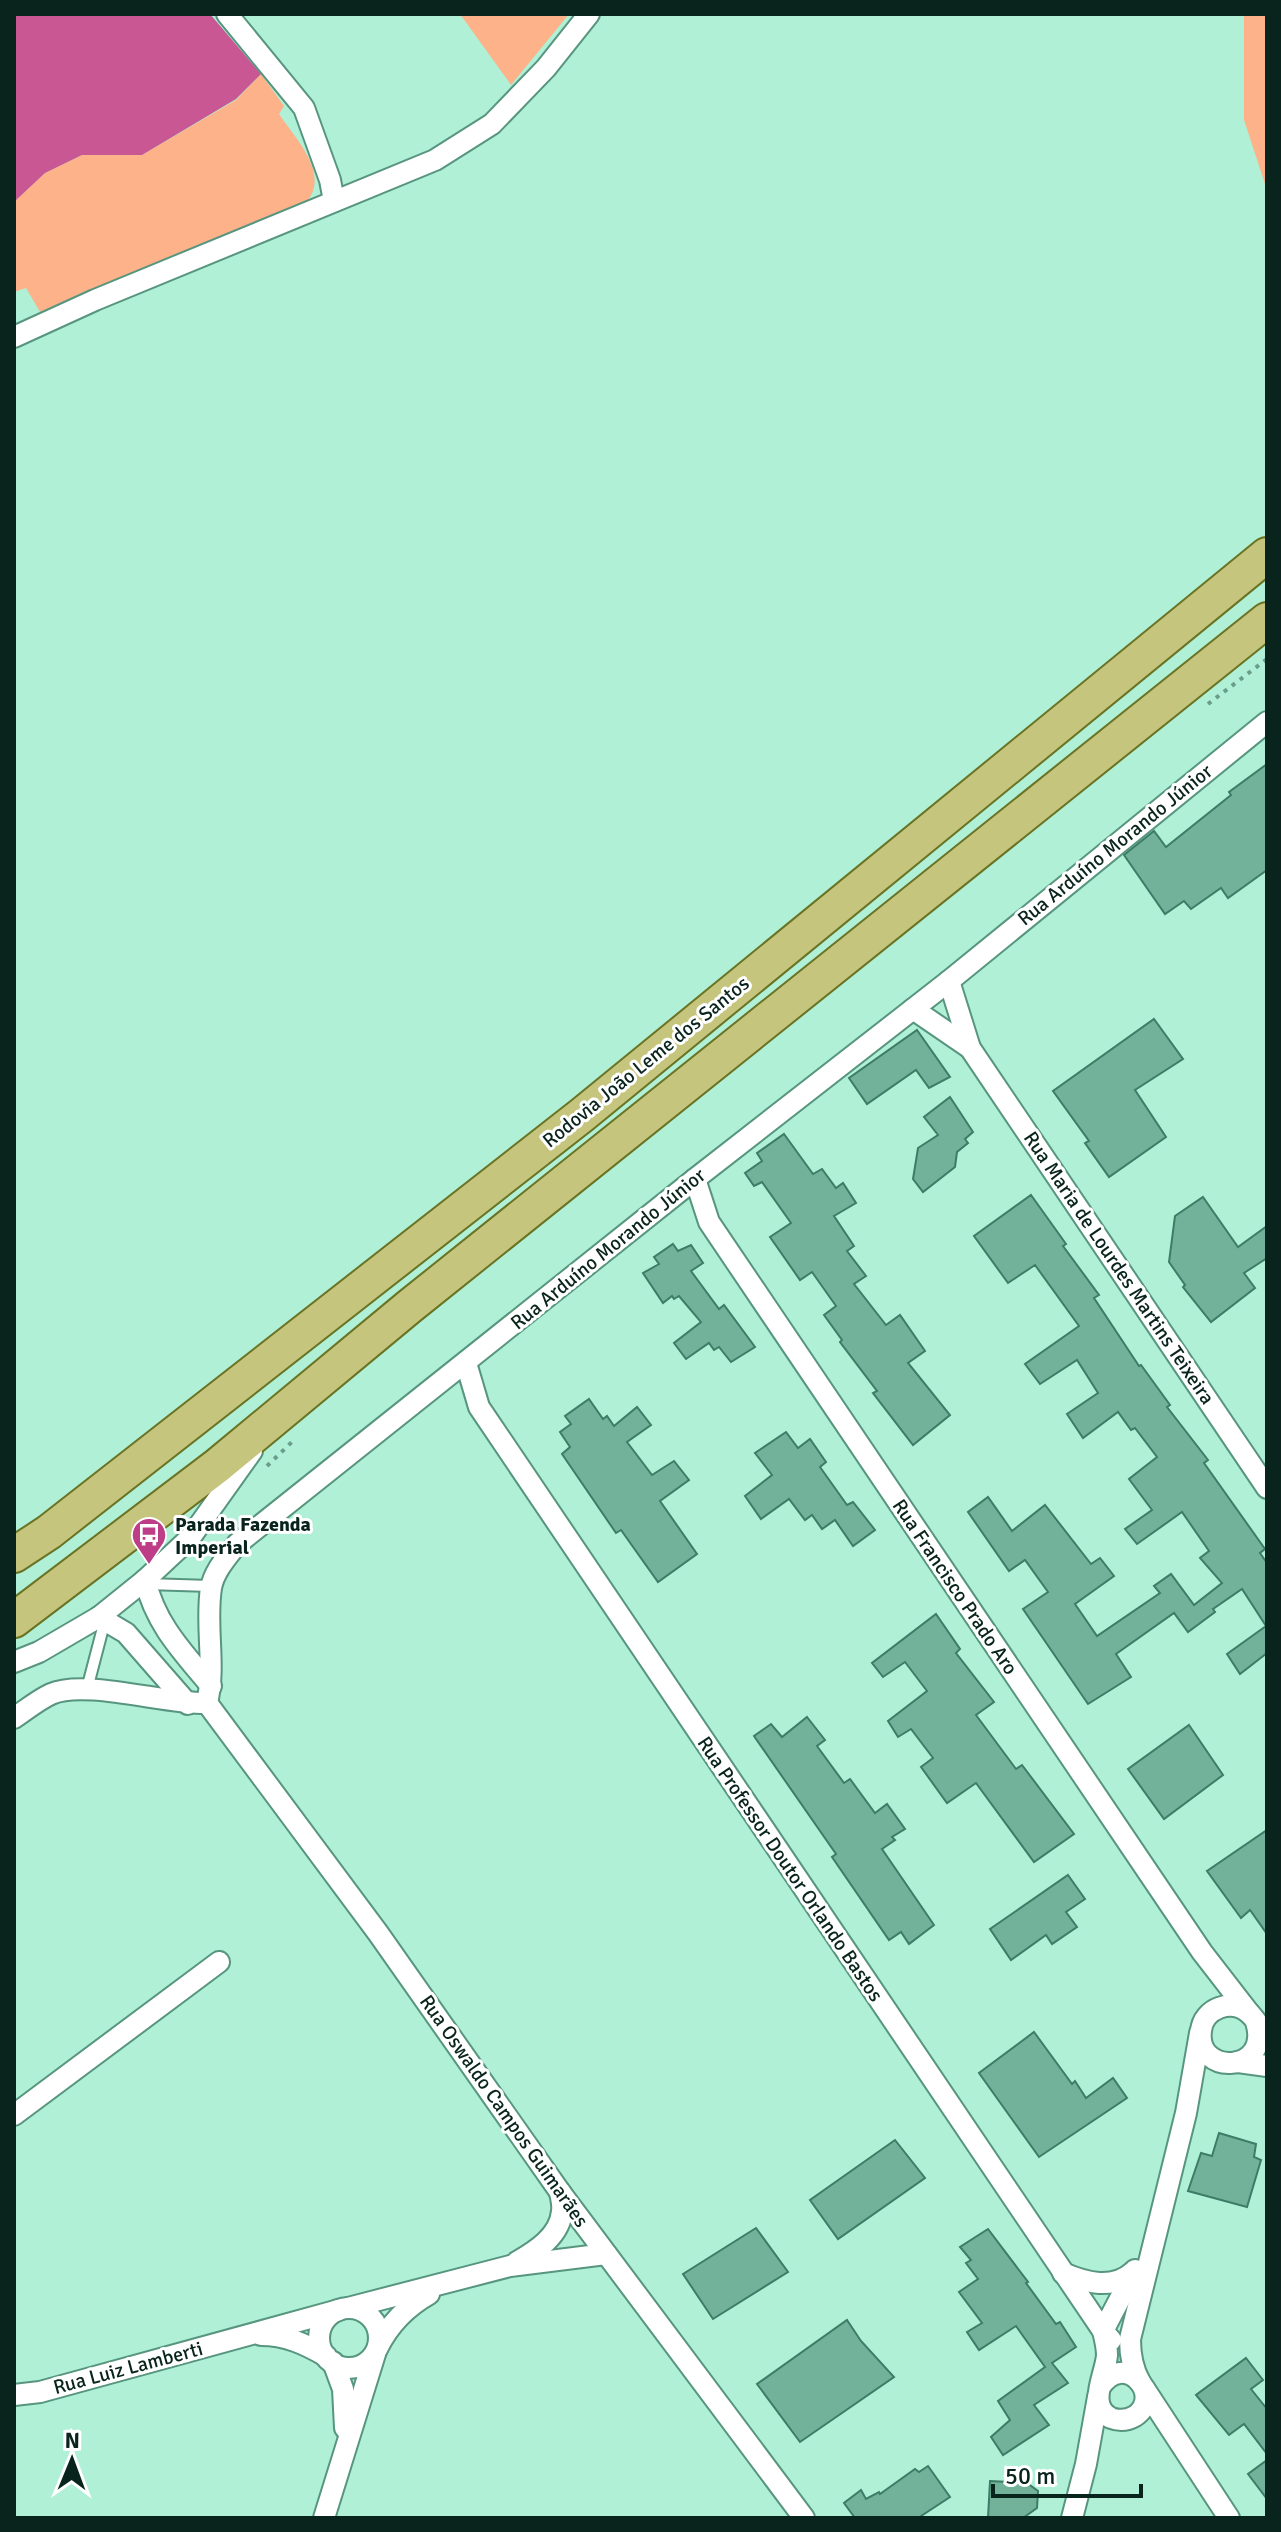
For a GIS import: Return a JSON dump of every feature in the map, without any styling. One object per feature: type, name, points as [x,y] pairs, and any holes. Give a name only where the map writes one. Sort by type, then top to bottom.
[{"type":"main road","name":"Rodovia João Leme dos Santos","points":[[14,1555],[49,1532],[582,1115],[1267,555]]},
{"type":"main road","name":"Rodovia João Leme dos Santos","points":[[14,1620],[217,1466],[519,1218],[1267,620]]},
{"type":"street","points":[[227,14],[304,108],[330,180],[334,201]]},
{"type":"street","points":[[14,337],[95,300],[435,160],[492,124],[546,68],[589,14]]},
{"type":"street","name":"Rua Arduíno Morando Júnior","points":[[211,1586],[222,1563],[237,1544],[949,981],[1267,722]]},
{"type":"street","name":"Rua Maria de Lourdes Martins Teixeira","points":[[949,981],[970,1048],[1267,1488]]},
{"type":"street","name":"Rua Maria de Lourdes Martins Teixeira","points":[[913,1009],[970,1048]]},
{"type":"street","name":"Rua Francisco Prado Aro","points":[[695,1179],[709,1222],[1202,1952],[1258,2025]]},
{"type":"street","name":"Rua Francisco Prado Aro","points":[[674,1197],[709,1222]]},
{"type":"street","name":"Rua Professor Doutor Orlando Bastos","points":[[466,1363],[479,1407],[1063,2273],[1139,2380],[1229,2518]]},
{"type":"street","name":"Rua Professor Doutor Orlando Bastos","points":[[441,1383],[479,1407]]},
{"type":"street","points":[[14,1662],[102,1618],[146,1582],[190,1538],[276,1417]]},
{"type":"street","name":"Rua Oswaldo Campos Guimarães","points":[[146,1582],[152,1608],[202,1698],[378,1933],[560,2192],[804,2518]]},
{"type":"street","points":[[14,1718],[51,1694],[70,1689],[202,1698],[211,1586]]},
{"type":"street","name":"Rua Oswaldo Campos Guimarães","points":[[102,1618],[126,1633],[202,1698]]},
{"type":"street","name":"Rua Francisco Prado Aro","points":[[1186,2113],[1212,1982],[1202,1952]]},
{"type":"street","points":[[14,2115],[219,1962]]},
{"type":"street","points":[[1086,2464],[1098,2441],[1109,2430],[1143,2408],[1145,2401],[1130,2355],[1130,2339],[1192,2098],[1204,2079],[1215,2069],[1233,2063],[1247,2058],[1254,2051],[1259,2032],[1258,2025],[1232,2006],[1223,2006],[1204,2024],[1205,2050],[1211,2057],[1233,2063],[1267,2066]]},
{"type":"street","name":"Rua Luiz Lamberti","points":[[510,2266],[541,2248],[556,2229],[562,2211],[560,2192]]},
{"type":"street","points":[[1072,2518],[1086,2464],[1107,2354],[1103,2331],[1153,2241]]},
{"type":"street","name":"Rua Luiz Lamberti","points":[[14,2395],[40,2392],[510,2266],[606,2254]]},
{"type":"street","points":[[1063,2273],[1079,2280],[1107,2283],[1124,2280],[1135,2270]]},
{"type":"street","name":"Rua Luiz Lamberti","points":[[324,2518],[384,2334],[405,2310],[447,2285]]},
{"type":"street","points":[[329,2359],[341,2366],[359,2366],[377,2350],[378,2328],[373,2320],[358,2309],[344,2309],[325,2321],[321,2330],[321,2348],[343,2389],[346,2444]]},
{"type":"street","name":"Rua Luiz Lamberti","points":[[241,2337],[284,2337],[329,2359]]},
{"type":"street","points":[[1126,2420],[1106,2414],[1099,2402],[1099,2391],[1109,2376],[1116,2373],[1129,2374],[1139,2380]]},
{"type":"street","name":"Rua Professor Doutor Orlando Bastos","points":[[1126,2420],[1149,2423],[1180,2445]]},
{"type":"lane","points":[[146,1582],[211,1586]]},
{"type":"lane","points":[[87,1689],[102,1618]]},
{"type":"shaded area","points":[[14,14],[210,14],[261,74],[236,99],[142,155],[82,155],[45,173],[14,202]]},
{"type":"shaded area","points":[[460,14],[569,14],[511,85]]},
{"type":"shaded area","points":[[1244,14],[1267,14],[1267,190],[1244,120]]},
{"type":"shaded area","points":[[261,74],[284,106],[279,114],[301,144],[312,167],[315,178],[308,200],[40,312],[26,288],[14,292],[14,202],[45,173],[82,155],[142,155],[236,100]]},
{"type":"building","points":[[1267,764],[1267,870],[1228,898],[1221,888],[1191,909],[1184,901],[1165,914],[1124,855],[1154,831],[1166,847],[1231,795],[1229,792]]},
{"type":"building","points":[[1154,1019],[1183,1059],[1135,1090],[1166,1137],[1109,1177],[1085,1143],[1089,1141],[1053,1091]]},
{"type":"building","points":[[917,1030],[950,1077],[929,1088],[916,1070],[867,1104],[849,1078]]},
{"type":"building","points":[[950,1097],[973,1132],[965,1139],[968,1143],[957,1152],[955,1167],[923,1192],[913,1179],[918,1148],[938,1135],[924,1117]]},
{"type":"building","points":[[784,1134],[813,1174],[822,1169],[836,1188],[843,1183],[856,1203],[834,1216],[854,1246],[847,1251],[866,1276],[854,1284],[886,1325],[900,1315],[925,1351],[908,1363],[950,1415],[913,1445],[873,1393],[877,1391],[824,1315],[836,1306],[812,1272],[800,1280],[770,1237],[791,1223],[762,1182],[754,1186],[745,1173],[762,1161],[757,1153]]},
{"type":"building","points":[[1031,1195],[1099,1295],[1094,1298],[1139,1366],[1170,1405],[1167,1407],[1208,1460],[1204,1463],[1265,1549],[1260,1553],[1267,1563],[1267,1653],[1240,1674],[1227,1654],[1266,1626],[1242,1589],[1213,1609],[1215,1612],[1188,1632],[1174,1613],[1116,1654],[1131,1677],[1088,1704],[1023,1609],[1048,1592],[1025,1560],[1009,1571],[968,1512],[988,1497],[1012,1531],[1045,1505],[1091,1564],[1100,1558],[1114,1576],[1075,1604],[1097,1636],[1160,1593],[1154,1586],[1171,1574],[1194,1605],[1222,1583],[1200,1558],[1209,1551],[1182,1512],[1137,1544],[1125,1529],[1152,1510],[1129,1479],[1157,1457],[1118,1412],[1083,1438],[1067,1414],[1098,1393],[1077,1360],[1040,1384],[1025,1364],[1079,1326],[1035,1265],[1008,1283],[974,1236]]},
{"type":"building","points":[[1203,1197],[1238,1247],[1267,1226],[1267,1258],[1244,1273],[1255,1288],[1211,1322],[1183,1287],[1185,1285],[1169,1262],[1175,1216]]},
{"type":"building","points":[[673,1244],[678,1251],[691,1245],[703,1263],[691,1271],[719,1309],[724,1305],[755,1347],[731,1362],[719,1347],[714,1350],[709,1343],[686,1359],[674,1343],[701,1322],[679,1296],[674,1299],[672,1296],[663,1303],[643,1273],[659,1264],[654,1257]]},
{"type":"building","points":[[589,1399],[603,1419],[607,1416],[614,1426],[637,1407],[651,1425],[627,1442],[652,1475],[674,1461],[689,1480],[660,1501],[697,1554],[658,1582],[621,1530],[616,1533],[562,1454],[570,1447],[560,1432],[571,1424],[565,1416]]},
{"type":"building","points":[[786,1432],[798,1448],[810,1439],[826,1462],[820,1467],[847,1505],[853,1502],[875,1530],[853,1546],[835,1520],[822,1529],[812,1515],[805,1520],[789,1499],[761,1519],[745,1496],[772,1475],[755,1453]]},
{"type":"building","points":[[936,1614],[960,1649],[956,1653],[994,1702],[976,1715],[1016,1769],[1022,1765],[1074,1834],[1034,1862],[976,1783],[947,1803],[921,1767],[933,1758],[911,1729],[898,1737],[888,1721],[927,1691],[905,1662],[883,1677],[872,1663]]},
{"type":"building","points":[[807,1717],[825,1740],[817,1746],[844,1783],[850,1779],[875,1813],[887,1804],[905,1829],[892,1837],[895,1840],[882,1849],[934,1925],[909,1944],[901,1932],[889,1940],[832,1857],[836,1854],[754,1736],[771,1724],[782,1737]]},
{"type":"building","points":[[1189,1725],[1223,1775],[1164,1819],[1128,1769]]},
{"type":"building","points":[[1267,1830],[1267,1934],[1250,1910],[1241,1918],[1207,1871]]},
{"type":"building","points":[[1068,1875],[1085,1899],[1066,1912],[1077,1927],[1052,1944],[1046,1935],[1011,1960],[990,1929]]},
{"type":"building","points":[[1034,2032],[1086,2098],[1113,2078],[1127,2098],[1039,2157],[979,2073]]},
{"type":"building","points":[[1219,2133],[1256,2144],[1254,2157],[1261,2160],[1247,2207],[1188,2191],[1201,2153],[1212,2156]]},
{"type":"building","points":[[895,2140],[925,2178],[838,2239],[810,2200]]},
{"type":"building","points":[[756,2228],[788,2272],[713,2319],[683,2274]]},
{"type":"building","points":[[988,2229],[1076,2347],[1052,2363],[1068,2383],[1034,2405],[1049,2425],[1003,2455],[991,2437],[1010,2420],[998,2401],[1045,2367],[1016,2326],[979,2350],[967,2332],[982,2323],[959,2292],[978,2279],[966,2263],[971,2260],[960,2247]]},
{"type":"building","points":[[847,2320],[861,2341],[894,2377],[800,2442],[757,2384]]},
{"type":"building","points":[[1246,2358],[1263,2380],[1251,2389],[1267,2409],[1267,2454],[1244,2424],[1229,2435],[1196,2395]]},
{"type":"building","points":[[1267,2460],[1267,2499],[1248,2474]]},
{"type":"building","points":[[928,2466],[950,2497],[918,2518],[855,2518],[844,2503],[861,2490],[866,2499],[880,2494],[915,2469],[919,2472]]},
{"type":"building","points":[[990,2481],[1027,2483],[1038,2491],[1037,2508],[1023,2518],[988,2518]]},
{"type":"place","name":"Parada Fazenda Imperial","points":[[149,1566]]}]
